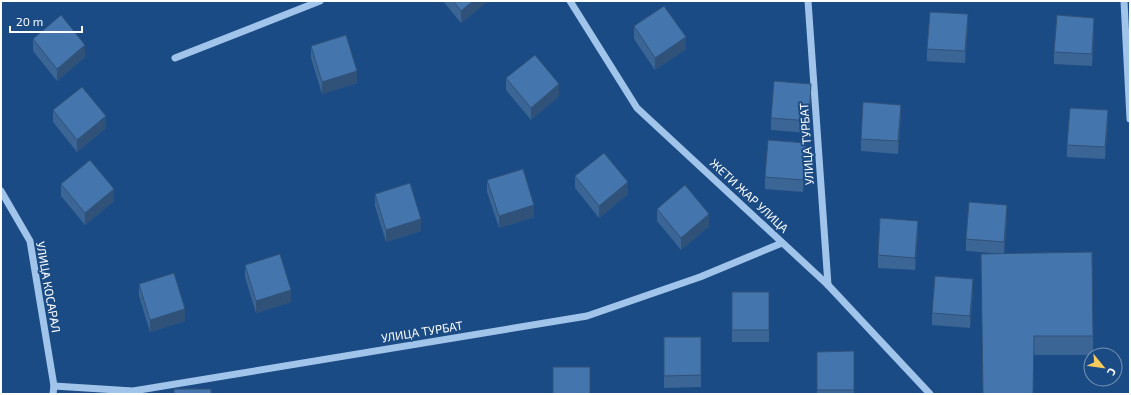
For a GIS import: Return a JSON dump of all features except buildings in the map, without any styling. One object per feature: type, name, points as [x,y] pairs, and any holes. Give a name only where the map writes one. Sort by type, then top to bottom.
[{"type":"street","points":[[175,58],[320,1]]},
{"type":"street","name":"ЖЕТИ ЖАР УЛИЦА","points":[[570,1],[637,108],[828,285],[930,394]]},
{"type":"street","name":"УЛИЦА ТУРБАТ","points":[[808,1],[828,285]]},
{"type":"street","points":[[1124,1],[1130,119]]},
{"type":"street","name":"УЛИЦА КОСАРАЛ","points":[[1,191],[30,242],[54,386],[53,394]]},
{"type":"street","name":"УЛИЦА ТУРБАТ","points":[[54,386],[133,391],[587,316],[700,277],[782,243]]}]
